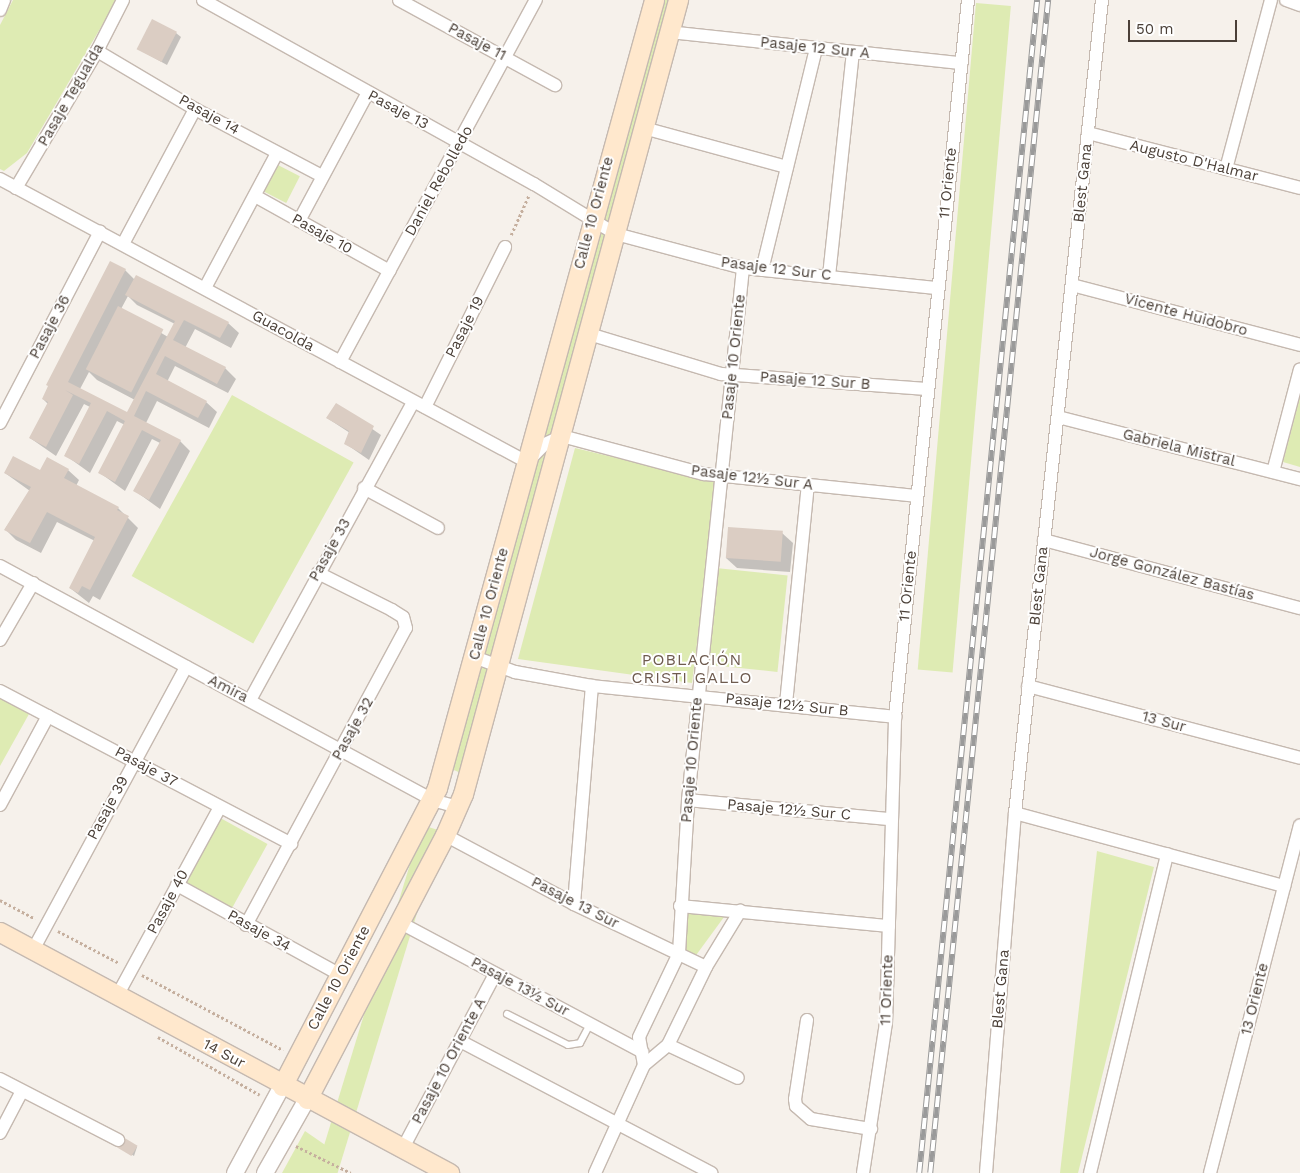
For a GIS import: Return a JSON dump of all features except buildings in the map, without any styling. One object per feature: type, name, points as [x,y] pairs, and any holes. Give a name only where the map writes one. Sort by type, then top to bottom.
[{"type":"main road","name":"Calle 10 Oriente","points":[[282,1086],[432,800],[474,657],[592,219],[654,0]]},
{"type":"main road","name":"Calle 10 Oriente","points":[[306,1099],[458,807],[562,436],[678,0]]},
{"type":"main road","name":"14 Sur","points":[[0,932],[306,1099],[403,1148],[442,1171]]},
{"type":"street","points":[[0,10],[4,0]]},
{"type":"street","name":"Pasaje Tegualda","points":[[16,188],[97,51],[122,0]]},
{"type":"street","name":"Pasaje 13","points":[[202,0],[367,94],[460,142],[592,219]]},
{"type":"street","name":"Pasaje 11","points":[[398,0],[556,85]]},
{"type":"street","name":"Daniel Rebolledo","points":[[340,362],[536,0]]},
{"type":"street","name":"11 Oriente","points":[[863,1173],[886,1023],[890,820],[895,717],[937,288],[968,0]]},
{"type":"street","name":"Blest Gana","points":[[986,1173],[1015,813],[1102,0]]},
{"type":"street","points":[[1226,169],[1271,0]]},
{"type":"street","points":[[1286,0],[1300,5]]},
{"type":"street","name":"Pasaje 12 Sur A","points":[[669,32],[961,63]]},
{"type":"street","points":[[762,270],[816,48]]},
{"type":"street","name":"Pasaje 14","points":[[97,51],[195,109],[322,176]]},
{"type":"street","points":[[829,276],[853,52]]},
{"type":"street","points":[[299,221],[367,94]]},
{"type":"street","points":[[123,244],[195,109]]},
{"type":"street","points":[[644,128],[787,167]]},
{"type":"street","name":"Augusto D'Halmar","points":[[1088,133],[1300,188]]},
{"type":"street","points":[[205,288],[277,153]]},
{"type":"street","name":"Guacolda","points":[[0,179],[527,462]]},
{"type":"street","name":"Pasaje 10","points":[[255,196],[390,271]]},
{"type":"street","name":"Pasaje 12 Sur C","points":[[592,219],[616,234],[743,268],[937,288]]},
{"type":"street","name":"Pasaje 36","points":[[0,423],[100,232]]},
{"type":"street","name":"Pasaje 19","points":[[419,404],[506,247]]},
{"type":"street","name":"Pasaje 10 Oriente","points":[[595,1173],[618,1126],[643,1058],[639,1038],[679,953],[680,906],[688,800],[743,268]]},
{"type":"street","name":"Vicente Huidobro","points":[[1072,285],[1300,344]]},
{"type":"street","name":"Pasaje 12 Sur B","points":[[589,334],[710,372],[927,389]]},
{"type":"street","points":[[1273,472],[1300,369]]},
{"type":"street","name":"Pasaje 33","points":[[250,700],[364,488],[419,404]]},
{"type":"street","name":"Gabriela Mistral","points":[[1058,417],[1300,479]]},
{"type":"street","points":[[527,462],[545,444],[562,436]]},
{"type":"street","name":"Pasaje 12½ Sur A","points":[[562,436],[722,476],[917,496]]},
{"type":"street","points":[[786,704],[808,485]]},
{"type":"street","points":[[364,488],[438,528]]},
{"type":"street","name":"Jorge González Bastías","points":[[1044,540],[1300,608]]},
{"type":"street","name":"Amira","points":[[0,566],[432,800],[458,807]]},
{"type":"street","name":"Pasaje 32","points":[[246,924],[399,645],[406,622],[382,603],[318,573]]},
{"type":"street","points":[[0,640],[32,583]]},
{"type":"street","name":"Pasaje 12½ Sur B","points":[[474,657],[543,678],[592,686],[786,704],[895,717]]},
{"type":"street","name":"Pasaje 39","points":[[32,950],[134,759],[186,667]]},
{"type":"street","points":[[574,904],[592,686]]},
{"type":"street","name":"13 Sur","points":[[1028,686],[1300,758]]},
{"type":"street","name":"Pasaje 37","points":[[0,691],[134,759],[291,844]]},
{"type":"street","points":[[0,805],[3,790],[48,716]]},
{"type":"street","name":"Pasaje 12½ Sur C","points":[[688,800],[890,820]]},
{"type":"street","name":"Pasaje 40","points":[[118,996],[220,807]]},
{"type":"street","points":[[1015,813],[1284,886]]},
{"type":"street","name":"13 Oriente","points":[[1210,1173],[1300,825]]},
{"type":"street","name":"Pasaje 13 Sur","points":[[445,835],[574,904],[706,967]]},
{"type":"street","points":[[1090,1173],[1167,854]]},
{"type":"street","name":"Pasaje 34","points":[[177,885],[341,975]]},
{"type":"street","points":[[680,906],[889,926]]},
{"type":"street","name":"Pasaje 10 Oriente","points":[[643,1058],[668,1045],[706,967],[740,912]]},
{"type":"street","name":"Pasaje 13½ Sur","points":[[399,922],[590,1024],[643,1058]]},
{"type":"street","name":"Pasaje 10 Oriente A","points":[[403,1148],[495,974]]},
{"type":"street","points":[[807,1020],[795,1099],[796,1106],[811,1119],[871,1130]]},
{"type":"street","points":[[460,1041],[618,1126],[711,1173]]},
{"type":"street","points":[[668,1045],[738,1078]]},
{"type":"street","points":[[0,1078],[118,1140]]},
{"type":"street","name":"Calle 10 Oriente","points":[[235,1173],[282,1086]]},
{"type":"street","points":[[0,1133],[22,1091]]},
{"type":"street","name":"Calle 10 Oriente","points":[[265,1173],[306,1099]]},
{"type":"lane","points":[[507,1014],[568,1045],[580,1043],[590,1024]]},
{"type":"path","points":[[506,247],[534,184]]},
{"type":"path","points":[[283,1140],[351,1173]]},
{"type":"green space","points":[[13,0],[117,0],[27,153],[4,171],[0,169],[0,25]]},
{"type":"green space","points":[[659,0],[674,0],[463,774],[447,767]]},
{"type":"green space","points":[[976,3],[1011,6],[953,673],[918,669]]},
{"type":"green space","points":[[274,163],[300,176],[286,203],[260,190]]},
{"type":"green space","points":[[232,395],[354,462],[253,643],[132,576]]},
{"type":"green space","points":[[1300,397],[1300,467],[1283,462]]},
{"type":"green space","points":[[575,448],[717,482],[692,683],[518,659]]},
{"type":"green space","points":[[716,568],[788,576],[777,672],[706,664]]},
{"type":"green space","points":[[0,698],[29,714],[0,766]]},
{"type":"green space","points":[[215,815],[267,844],[232,908],[180,879]]},
{"type":"green space","points":[[422,825],[442,831],[338,1173],[316,1173]]},
{"type":"green space","points":[[1097,851],[1154,867],[1078,1173],[1060,1173]]},
{"type":"green space","points":[[684,909],[724,917],[694,958],[681,949]]},
{"type":"green space","points":[[305,1131],[331,1149],[318,1173],[282,1173]]},
{"type":"railway","points":[[919,1173],[1037,0]]},
{"type":"railway","points":[[930,1173],[1048,0]]},
{"type":"district","name":"POBLACIÓN CRISTI GALLO","points":[[692,669]]}]
